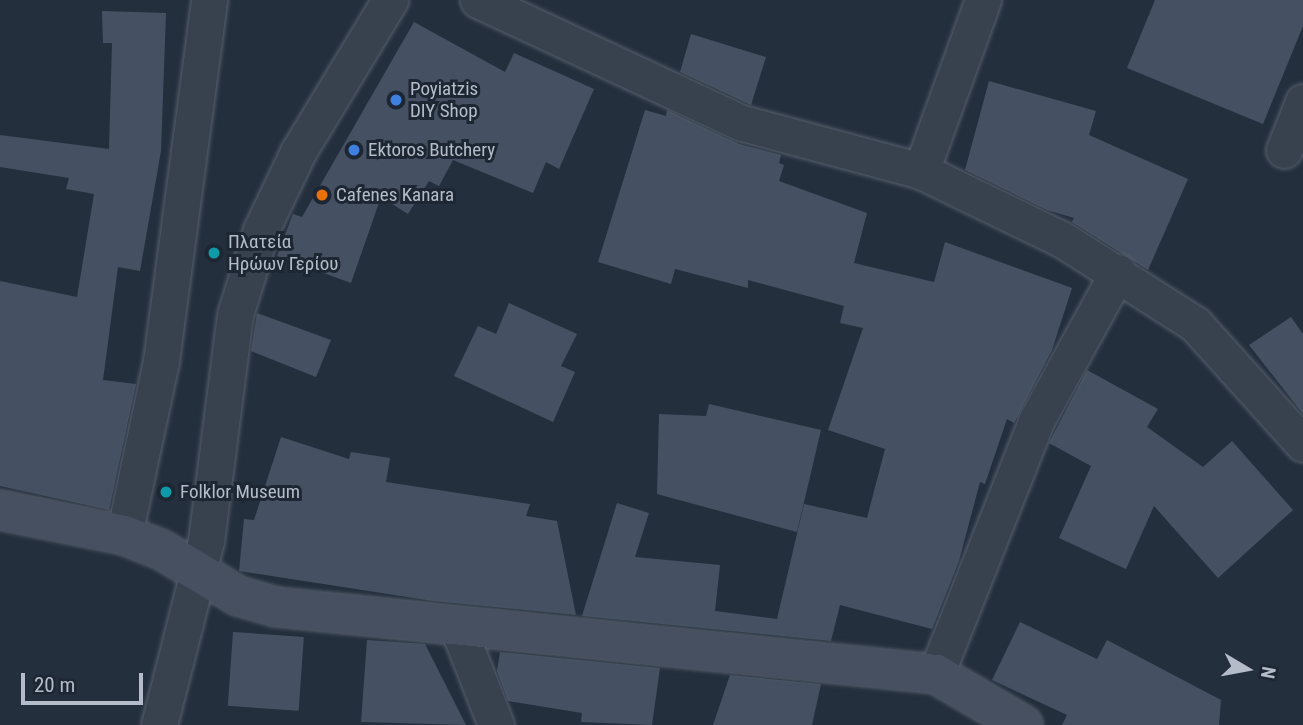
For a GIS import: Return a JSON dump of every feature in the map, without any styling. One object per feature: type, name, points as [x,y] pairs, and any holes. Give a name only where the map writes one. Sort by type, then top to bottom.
[{"type":"main road","points":[[0,510],[124,535],[162,550],[197,574],[238,596],[276,607],[458,628],[936,674],[1023,725]]},
{"type":"street","points":[[159,725],[206,541],[235,314],[261,230],[298,152],[390,0]]},
{"type":"street","points":[[478,0],[742,123],[921,171],[1063,240],[1118,272],[1195,324],[1303,444]]},
{"type":"street","points":[[921,171],[983,0]]},
{"type":"street","points":[[124,535],[160,361],[208,6]]},
{"type":"street","points":[[1283,150],[1303,102]]},
{"type":"street","points":[[936,674],[1036,421],[1118,272]]},
{"type":"street","points":[[458,628],[496,725]]},
{"type":"building","points":[[1155,0],[1303,0],[1303,26],[1263,124],[1127,68]]},
{"type":"building","points":[[102,11],[166,13],[161,151],[140,271],[118,267],[103,380],[136,384],[109,510],[0,486],[0,281],[77,297],[94,194],[66,189],[69,178],[0,167],[0,135],[109,149],[112,43],[103,43]]},
{"type":"building","points":[[414,22],[505,72],[514,53],[594,89],[559,169],[546,162],[533,193],[453,160],[439,186],[429,181],[408,214],[381,197],[351,283],[277,256],[293,214],[302,217]]},
{"type":"building","points":[[691,34],[766,57],[751,105],[680,72]]},
{"type":"building","points":[[989,81],[1096,111],[1089,135],[1188,179],[1148,270],[1072,222],[1074,218],[1047,210],[965,170]]},
{"type":"building","points":[[645,110],[666,116],[667,110],[739,144],[781,155],[779,163],[784,165],[779,181],[867,213],[854,263],[934,282],[945,242],[1072,288],[1052,350],[1014,423],[1007,419],[985,484],[980,482],[959,561],[932,629],[840,605],[831,641],[582,616],[617,503],[649,513],[635,557],[720,565],[715,611],[777,619],[804,504],[867,518],[885,449],[828,430],[863,328],[840,323],[844,306],[748,280],[748,288],[675,269],[671,284],[598,262]]},
{"type":"building","points":[[509,303],[577,334],[561,366],[575,372],[553,422],[454,376],[478,326],[496,334]]},
{"type":"building","points":[[257,313],[331,340],[316,377],[251,351]]},
{"type":"building","points":[[1291,317],[1303,334],[1303,414],[1249,345]]},
{"type":"building","points":[[1087,370],[1158,409],[1147,427],[1203,467],[1232,441],[1293,510],[1218,578],[1154,506],[1126,569],[1059,538],[1091,466],[1049,443]]},
{"type":"building","points":[[709,404],[821,430],[797,532],[657,494],[659,414],[706,416]]},
{"type":"building","points":[[281,437],[349,459],[351,452],[390,458],[386,482],[530,504],[526,516],[557,521],[576,615],[433,601],[239,571],[244,519],[254,520]]},
{"type":"building","points":[[1020,622],[1097,659],[1107,640],[1221,700],[1219,725],[1062,725],[1067,715],[992,680]]},
{"type":"building","points":[[233,632],[304,637],[299,711],[228,706]]},
{"type":"building","points":[[367,640],[425,644],[466,725],[361,722]]},
{"type":"building","points":[[500,652],[660,668],[652,725],[581,722],[582,713],[508,701],[497,671]]},
{"type":"building","points":[[730,675],[821,684],[812,725],[713,725]]},
{"type":"place","name":"Poyiatzis DIY Shop","points":[[396,100]]},
{"type":"place","name":"Ektoros Butchery","points":[[354,150]]},
{"type":"place","name":"Cafenes Kanara","points":[[322,195]]},
{"type":"place","name":"Πλατεία Ηρώων Γερίου","points":[[214,253]]},
{"type":"place","name":"Folklor Museum","points":[[166,492]]}]
